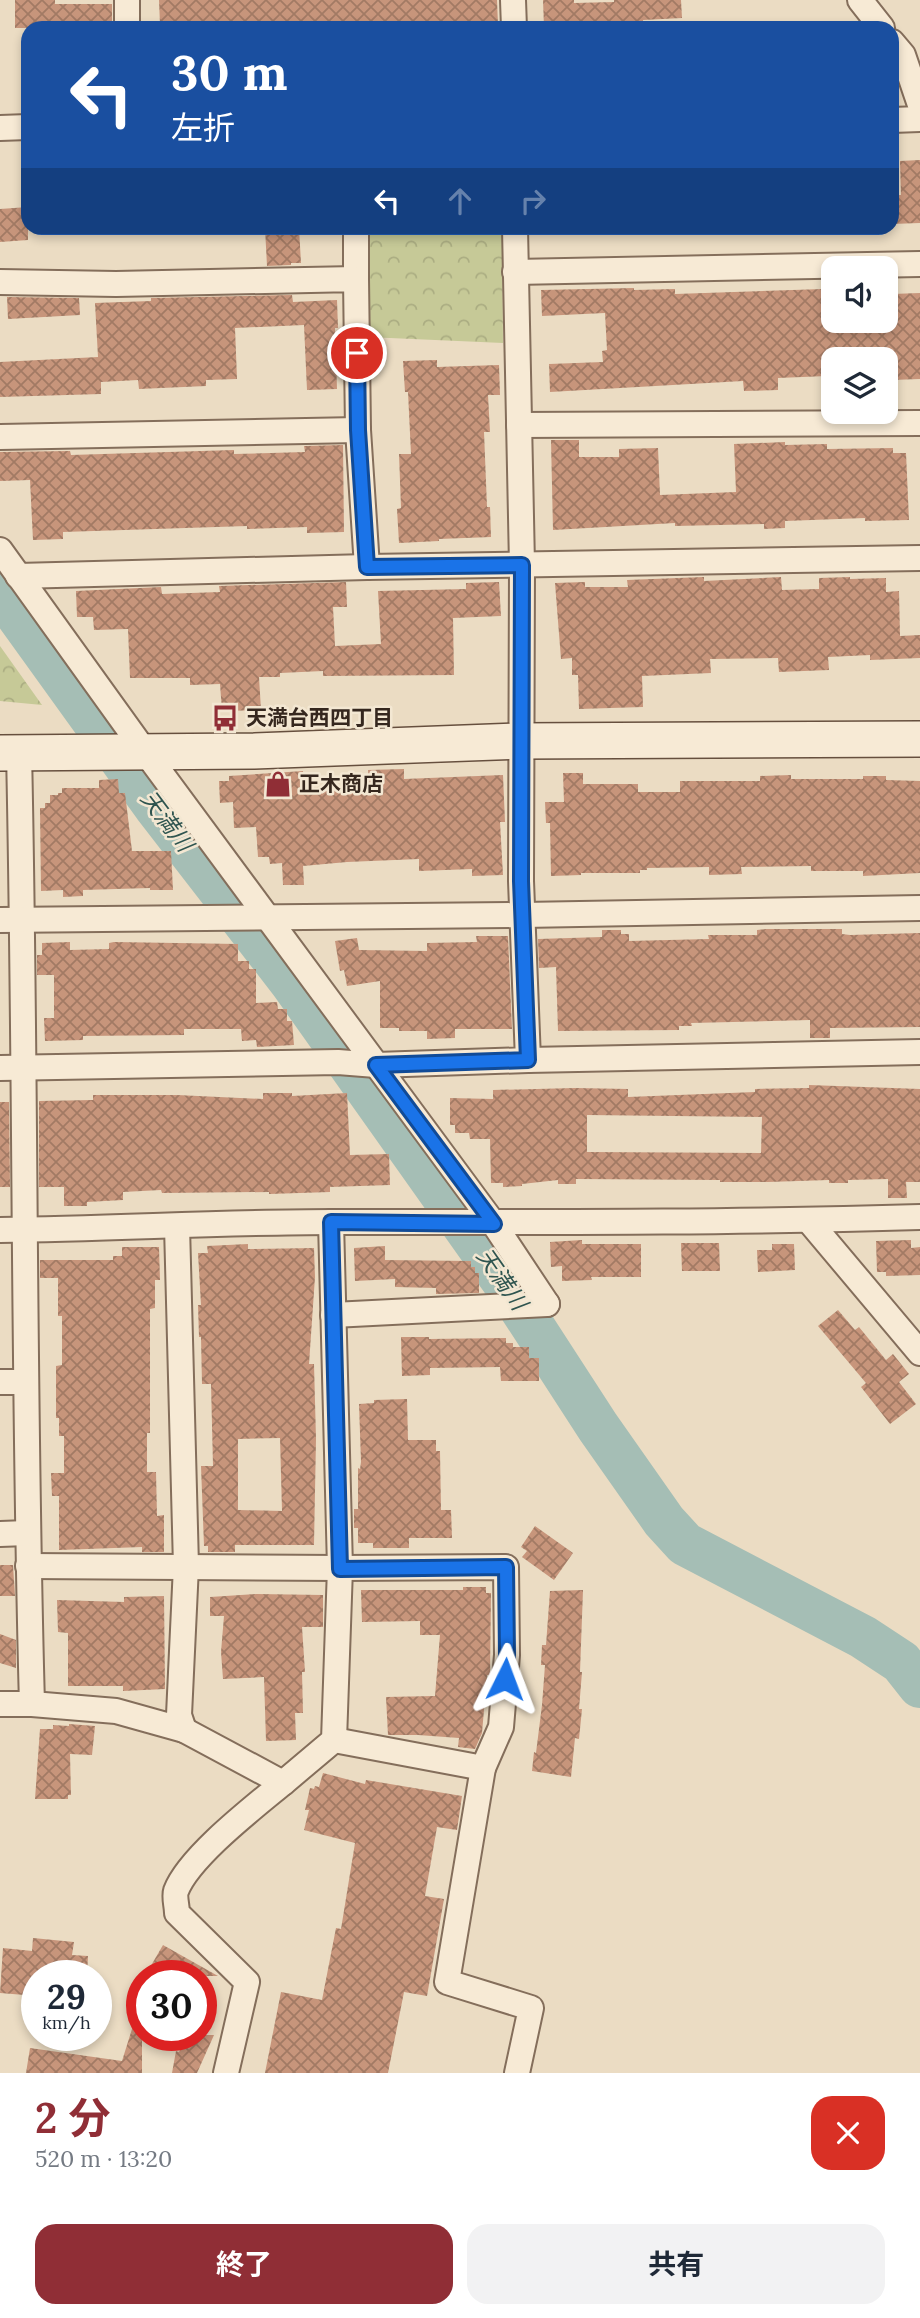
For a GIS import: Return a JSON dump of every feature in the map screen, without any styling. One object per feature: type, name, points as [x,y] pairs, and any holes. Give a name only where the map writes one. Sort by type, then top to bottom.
[{"type":"street","points":[[127,0],[127,21]]},
{"type":"street","points":[[513,0],[514,21]]},
{"type":"street","points":[[860,0],[876,21]]},
{"type":"street","points":[[905,47],[920,106]]},
{"type":"street","points":[[899,120],[920,119]]},
{"type":"street","points":[[0,128],[21,127]]},
{"type":"street","points":[[356,235],[358,430],[367,567]]},
{"type":"street","points":[[515,235],[522,565],[521,881],[528,1060]]},
{"type":"street","points":[[515,272],[920,264]]},
{"type":"street","points":[[0,282],[116,284],[356,279]]},
{"type":"street","points":[[519,425],[920,423]]},
{"type":"street","points":[[0,437],[358,430]]},
{"type":"street","points":[[0,550],[146,753],[494,1224],[547,1304],[333,1315]]},
{"type":"street","points":[[18,576],[920,558]]},
{"type":"street","points":[[33,1704],[27,1533],[25,1230],[12,1068],[9,753],[146,753],[520,741],[920,739]]},
{"type":"street","points":[[11,920],[920,908]]},
{"type":"street","points":[[12,1068],[338,1062],[376,1065],[920,1052]]},
{"type":"street","points":[[0,1230],[331,1222],[494,1224],[809,1221],[920,1217]]},
{"type":"street","points":[[809,1221],[920,1353]]},
{"type":"street","points":[[226,2073],[247,1982],[177,1913],[176,1892],[192,1867],[230,1827],[334,1740],[340,1569],[331,1222]]},
{"type":"street","points":[[177,1226],[186,1566],[179,1715],[184,1730]]},
{"type":"street","points":[[0,1382],[26,1382]]},
{"type":"street","points":[[0,1534],[27,1533]]},
{"type":"street","points":[[28,1566],[340,1569],[506,1567],[507,1655],[501,1727],[483,1768],[447,1982],[531,2008],[517,2073]]},
{"type":"street","points":[[0,1704],[116,1711],[184,1730],[283,1783]]},
{"type":"street","points":[[334,1740],[483,1768]]},
{"type":"green space","points":[[368,235],[502,235],[503,343],[367,337]]},
{"type":"green space","points":[[0,646],[42,705],[0,701]]},
{"type":"building","points":[[15,0],[55,0],[55,4],[112,4],[112,21],[21,21],[21,28],[15,28]]},
{"type":"building","points":[[159,0],[497,0],[498,21],[160,21]]},
{"type":"building","points":[[543,0],[574,0],[574,3],[681,0],[682,18],[643,21],[544,21]]},
{"type":"building","points":[[920,160],[920,223],[899,224],[900,161]]},
{"type":"building","points":[[21,208],[21,235],[28,235],[28,240],[0,242],[0,209]]},
{"type":"building","points":[[265,235],[299,235],[301,263],[267,266]]},
{"type":"building","points":[[675,289],[675,294],[821,289],[821,333],[898,333],[898,294],[920,293],[920,379],[898,380],[898,347],[821,347],[821,376],[778,378],[778,390],[744,391],[743,381],[550,392],[549,364],[603,362],[602,351],[607,350],[605,313],[542,316],[541,290]]},
{"type":"building","points":[[292,295],[293,302],[337,300],[337,389],[307,390],[304,325],[235,328],[237,379],[206,380],[206,386],[139,389],[138,380],[101,382],[101,394],[0,397],[0,362],[98,357],[95,303],[151,301],[151,298]]},
{"type":"building","points":[[7,297],[79,298],[80,315],[8,319]]},
{"type":"building","points":[[437,360],[437,367],[499,365],[500,395],[488,395],[490,432],[484,432],[491,537],[399,543],[399,454],[411,454],[408,392],[405,392],[403,361]]},
{"type":"building","points":[[551,440],[579,440],[579,457],[619,457],[619,449],[658,448],[660,495],[736,492],[734,444],[785,442],[785,445],[827,444],[827,449],[893,448],[893,453],[906,453],[909,520],[865,521],[865,518],[785,521],[785,528],[764,529],[764,524],[675,526],[675,523],[553,530]]},
{"type":"building","points":[[343,445],[344,532],[307,533],[307,527],[247,529],[247,526],[63,532],[63,539],[33,540],[30,480],[0,481],[0,452],[70,451],[71,455],[234,450],[234,454],[305,452],[304,446]]},
{"type":"building","points":[[704,577],[704,581],[781,577],[782,590],[819,589],[819,578],[886,578],[886,592],[899,591],[900,636],[920,635],[920,658],[870,660],[870,655],[828,657],[829,670],[779,672],[778,658],[710,659],[711,673],[642,676],[643,707],[579,709],[578,675],[572,675],[572,658],[561,659],[555,583],[585,582],[585,587],[628,587],[627,580]]},
{"type":"building","points":[[346,582],[347,607],[333,607],[335,646],[381,644],[378,591],[466,589],[466,583],[499,582],[501,616],[453,618],[454,675],[323,676],[323,671],[280,673],[280,677],[259,677],[261,710],[222,711],[220,684],[190,685],[190,678],[130,678],[128,629],[94,630],[93,617],[77,617],[76,591],[161,587],[162,594],[220,592],[219,586]]},
{"type":"building","points":[[404,769],[404,779],[503,775],[505,822],[500,822],[503,875],[472,876],[472,869],[419,871],[419,859],[347,862],[303,866],[304,885],[283,885],[282,863],[270,864],[269,857],[258,857],[256,827],[234,828],[233,802],[220,803],[219,781],[229,781],[229,776],[303,771],[304,788],[369,786],[368,770]]},
{"type":"building","points":[[563,773],[583,773],[583,784],[638,784],[638,792],[680,792],[680,781],[760,781],[760,776],[863,779],[863,776],[886,776],[886,780],[920,781],[920,873],[863,876],[863,871],[811,871],[811,866],[741,867],[742,874],[709,875],[709,867],[647,868],[640,870],[640,873],[551,876],[550,823],[546,823],[545,802],[564,802]]},
{"type":"building","points":[[118,779],[119,793],[125,793],[132,851],[171,851],[173,890],[83,890],[83,896],[63,897],[63,890],[41,891],[40,808],[45,808],[45,803],[50,803],[50,795],[62,793],[62,788],[99,788],[99,780]]},
{"type":"building","points":[[842,929],[842,934],[850,935],[920,933],[920,1027],[830,1028],[830,1038],[810,1038],[810,1020],[691,1023],[692,1026],[679,1026],[679,1030],[558,1031],[556,967],[539,968],[538,939],[602,937],[602,930],[621,930],[621,934],[629,934],[629,941],[709,939],[708,935],[757,935],[757,930]]},
{"type":"building","points":[[476,936],[508,936],[512,1029],[455,1029],[455,1038],[427,1039],[427,1031],[380,1028],[380,981],[347,986],[344,970],[340,971],[335,941],[357,938],[359,950],[427,951],[427,943],[477,942]]},
{"type":"building","points":[[70,942],[70,950],[109,949],[109,943],[114,942],[238,944],[238,961],[249,961],[249,969],[256,969],[256,1003],[277,1002],[278,1009],[287,1009],[287,1021],[292,1021],[294,1045],[257,1047],[256,1040],[242,1041],[241,1029],[184,1029],[184,1035],[83,1036],[83,1040],[45,1041],[44,1018],[54,1018],[54,975],[37,975],[37,955],[42,955],[42,943]]},
{"type":"building","points":[[809,1085],[920,1089],[920,1182],[906,1182],[907,1198],[888,1198],[888,1179],[829,1183],[829,1180],[720,1182],[576,1179],[576,1184],[558,1184],[558,1180],[503,1187],[503,1183],[491,1183],[490,1139],[470,1139],[469,1133],[455,1133],[455,1125],[450,1125],[450,1098],[493,1099],[493,1090],[628,1089],[628,1097],[809,1088]],"holes":[[[587,1115],[762,1117],[761,1153],[587,1152]]]},
{"type":"building","points":[[263,1093],[292,1093],[292,1096],[347,1093],[350,1155],[389,1154],[390,1185],[330,1187],[330,1192],[269,1194],[162,1193],[161,1190],[123,1192],[123,1200],[87,1202],[87,1206],[64,1206],[64,1187],[39,1187],[39,1101],[93,1100],[93,1095],[263,1099]]},
{"type":"building","points":[[0,1102],[9,1102],[10,1187],[0,1187]]},
{"type":"building","points":[[582,1240],[582,1244],[641,1244],[641,1277],[591,1277],[592,1280],[562,1281],[562,1266],[551,1267],[550,1242]]},
{"type":"building","points":[[911,1240],[911,1248],[920,1247],[920,1275],[886,1276],[886,1272],[877,1272],[876,1241]]},
{"type":"building","points":[[681,1243],[719,1243],[720,1271],[682,1271]]},
{"type":"building","points":[[248,1244],[248,1249],[314,1248],[315,1277],[309,1364],[314,1364],[314,1545],[235,1545],[235,1552],[208,1552],[208,1546],[204,1546],[201,1466],[213,1466],[211,1384],[202,1384],[198,1253],[208,1253],[207,1246]],"holes":[[[280,1438],[282,1511],[238,1510],[238,1439]]]},
{"type":"building","points":[[772,1244],[794,1244],[795,1270],[758,1272],[757,1250],[772,1250]]},
{"type":"building","points":[[385,1246],[385,1260],[471,1261],[475,1273],[479,1273],[479,1293],[436,1294],[436,1288],[395,1287],[395,1279],[355,1281],[354,1248]]},
{"type":"building","points":[[122,1247],[159,1247],[160,1280],[155,1280],[155,1308],[150,1309],[150,1433],[147,1433],[147,1472],[156,1472],[157,1516],[164,1515],[164,1552],[142,1552],[142,1547],[59,1550],[59,1496],[52,1496],[51,1473],[64,1473],[64,1436],[59,1436],[59,1418],[56,1418],[56,1366],[62,1365],[62,1316],[58,1316],[58,1278],[40,1278],[40,1260],[113,1260],[113,1256],[122,1256]]},
{"type":"building","points":[[838,1310],[855,1330],[859,1327],[886,1360],[893,1354],[909,1374],[899,1382],[916,1404],[890,1424],[861,1387],[866,1383],[818,1326]]},
{"type":"building","points":[[401,1337],[506,1338],[506,1343],[513,1343],[513,1347],[529,1347],[529,1358],[539,1358],[539,1381],[501,1381],[500,1367],[430,1368],[430,1375],[402,1376]]},
{"type":"building","points":[[407,1399],[408,1440],[436,1440],[436,1451],[440,1451],[441,1510],[451,1510],[452,1538],[409,1538],[409,1548],[373,1548],[373,1543],[358,1543],[358,1528],[354,1528],[354,1509],[358,1509],[358,1468],[360,1469],[361,1462],[359,1404],[374,1403],[374,1400]]},
{"type":"building","points":[[535,1526],[573,1553],[554,1580],[522,1557],[527,1551],[521,1547]]},
{"type":"building","points":[[0,1565],[13,1565],[15,1596],[0,1596]]},
{"type":"building","points":[[463,1587],[486,1587],[486,1593],[491,1593],[490,1675],[487,1675],[482,1733],[475,1749],[458,1747],[459,1738],[388,1735],[386,1697],[435,1696],[440,1635],[420,1635],[420,1621],[362,1622],[361,1590],[463,1590]]},
{"type":"building","points":[[583,1590],[579,1709],[582,1709],[579,1739],[575,1738],[571,1777],[532,1771],[542,1705],[545,1665],[541,1665],[542,1645],[546,1645],[550,1591]]},
{"type":"building","points":[[256,1594],[323,1595],[323,1627],[302,1627],[305,1672],[302,1672],[303,1713],[295,1713],[296,1740],[266,1741],[264,1677],[223,1679],[221,1652],[224,1616],[210,1616],[210,1597]]},
{"type":"building","points":[[164,1596],[165,1689],[123,1691],[123,1686],[68,1686],[68,1633],[58,1632],[57,1600],[124,1602],[124,1597]]},
{"type":"building","points":[[0,1634],[16,1640],[16,1668],[0,1663]]},
{"type":"building","points":[[53,1725],[95,1726],[92,1755],[70,1754],[71,1795],[68,1795],[68,1799],[35,1799],[40,1729],[53,1729]]},
{"type":"building","points":[[323,1773],[365,1784],[366,1780],[462,1796],[457,1830],[437,1827],[425,1896],[444,1899],[427,1996],[404,1992],[388,2073],[265,2073],[281,1992],[322,2000],[336,1928],[341,1929],[355,1843],[304,1830],[309,1810],[305,1810],[310,1788],[319,1787]]},
{"type":"building","points":[[33,1938],[74,1942],[72,1955],[88,1956],[88,1960],[21,1960],[21,1995],[0,1993],[3,1948],[32,1951]]},
{"type":"building","points":[[163,1945],[190,1960],[154,1960]]},
{"type":"building","points":[[126,2048],[126,2051],[142,2051],[142,2073],[26,2073],[30,2051],[51,2051],[122,2061]]},
{"type":"building","points":[[176,2051],[207,2051],[197,2073],[172,2073]]},
{"type":"waterway","name":"天満川","points":[[0,591],[155,806],[292,983],[504,1282],[598,1427],[664,1521],[685,1544],[863,1637],[901,1662],[920,1686]]},
{"type":"place","name":"天満台西四丁目","points":[[225,718]]},
{"type":"place","name":"正木商店","points":[[278,784]]},
{"type":"route","points":[[357,353],[358,430],[367,567],[522,565],[521,881],[528,1060],[376,1065],[494,1224],[331,1222],[340,1569],[506,1567],[505,1679]]}]
